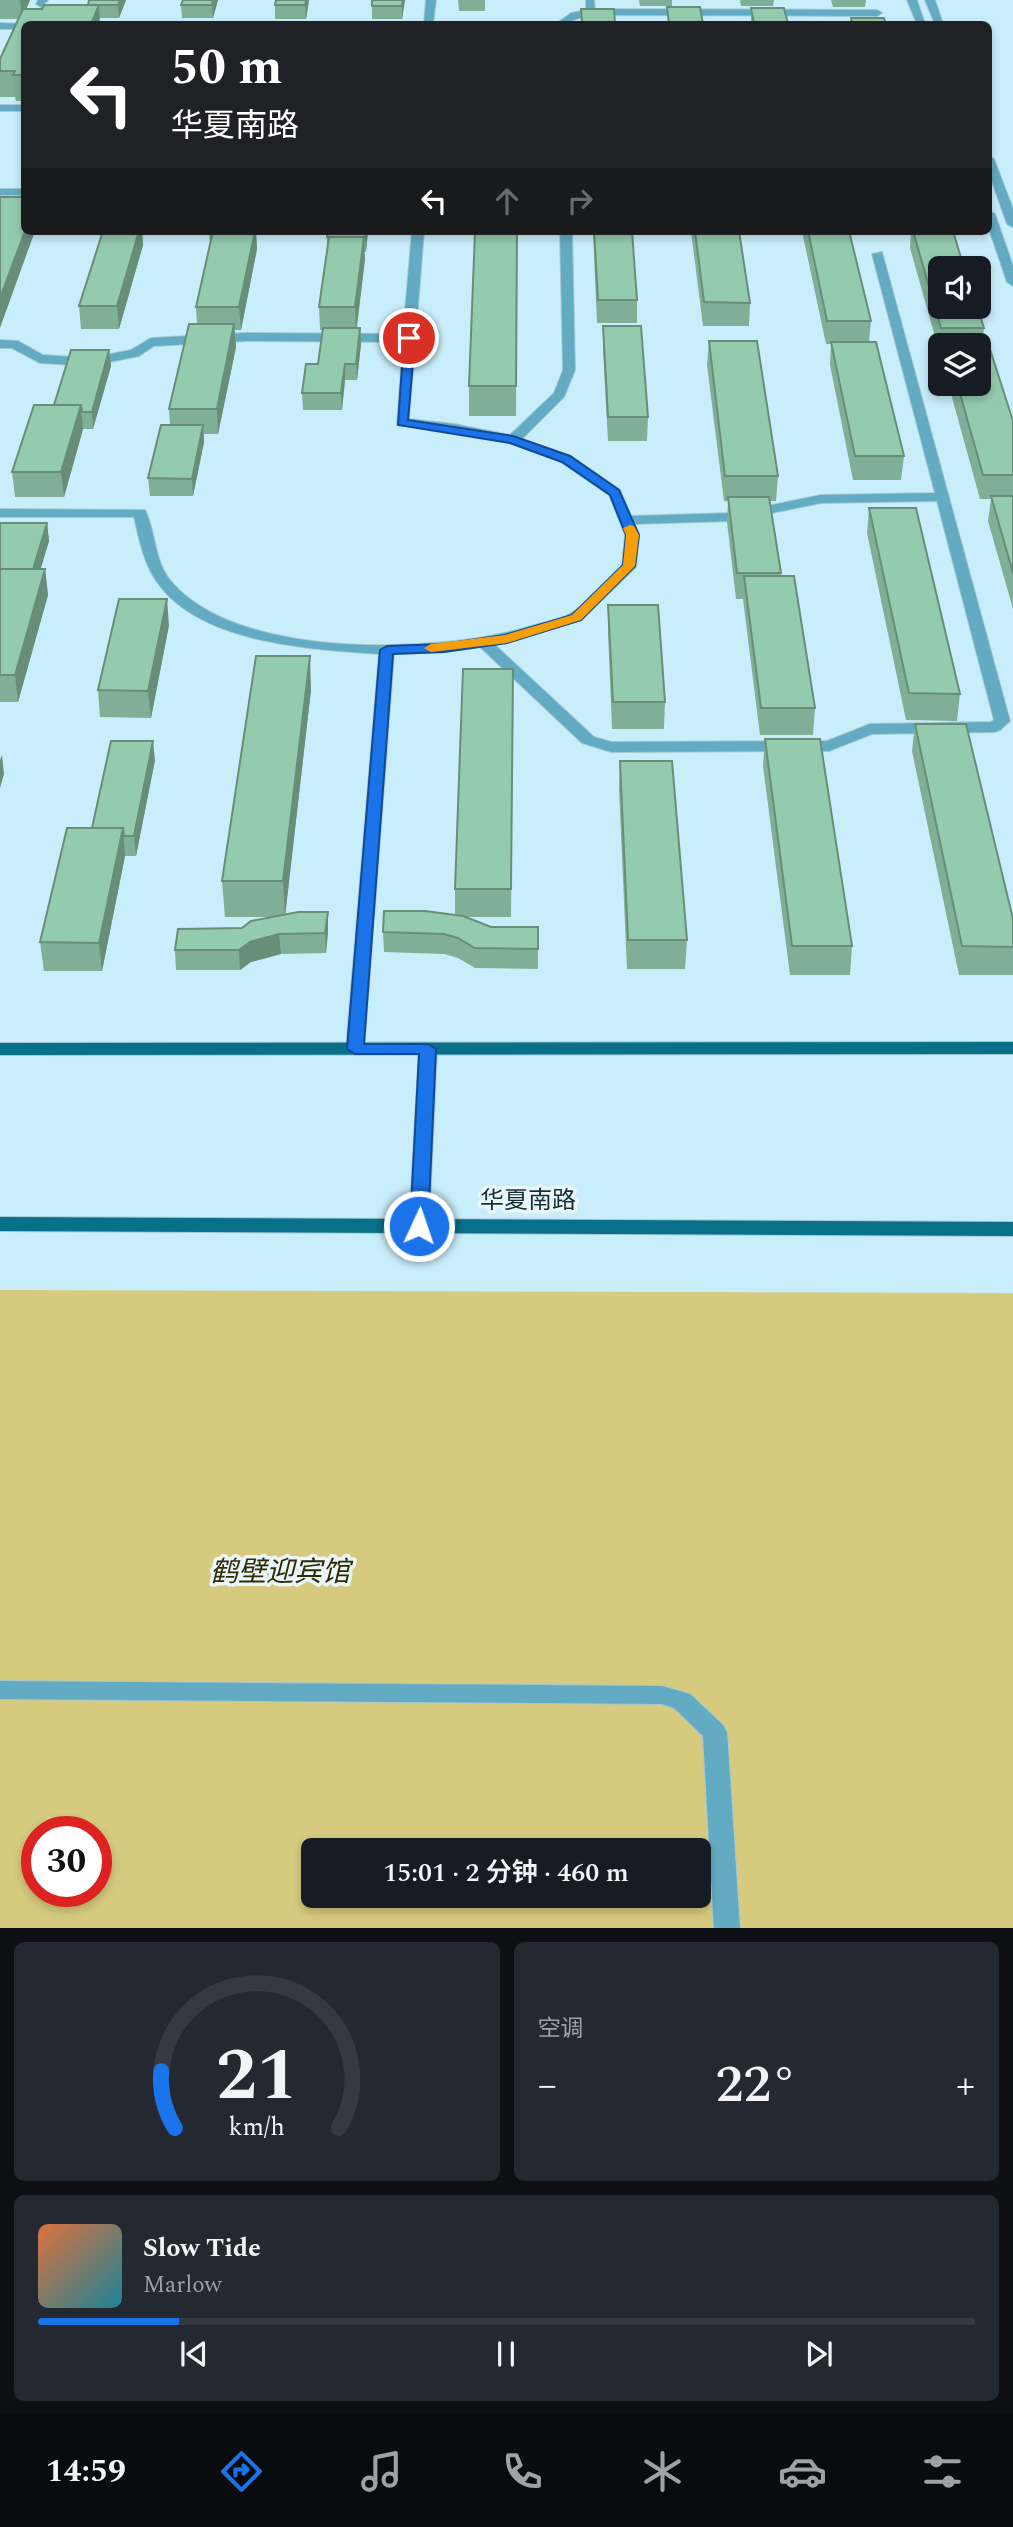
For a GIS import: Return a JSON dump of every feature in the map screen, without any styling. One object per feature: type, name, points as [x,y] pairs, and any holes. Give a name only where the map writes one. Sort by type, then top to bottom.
[{"type":"main road","points":[[0,1049],[1013,1048]]},
{"type":"main road","name":"华夏南路","points":[[0,1224],[1013,1229]]},
{"type":"street","points":[[429,21],[431,0]]},
{"type":"street","points":[[590,0],[591,12]]},
{"type":"street","points":[[815,0],[820,21]]},
{"type":"street","points":[[912,0],[920,21]]},
{"type":"street","points":[[930,0],[938,21]]},
{"type":"street","points":[[564,21],[573,15],[591,12],[877,13]]},
{"type":"street","points":[[0,26],[21,26]]},
{"type":"street","points":[[0,108],[21,108]]},
{"type":"street","points":[[992,166],[1013,224]]},
{"type":"street","points":[[0,184],[21,184]]},
{"type":"street","points":[[1003,193],[1013,185]]},
{"type":"street","points":[[0,192],[21,192]]},
{"type":"street","points":[[0,201],[21,201]]},
{"type":"street","points":[[992,222],[1013,282]]},
{"type":"street","points":[[0,513],[140,513],[150,553],[163,581],[194,609],[239,629],[304,644],[387,650],[444,648],[507,639],[576,617],[629,566],[632,535],[615,493],[566,459],[513,440],[454,428],[402,422],[418,235]]},
{"type":"street","points":[[513,440],[561,394],[569,370],[566,235]]},
{"type":"street","points":[[483,642],[588,740],[611,747],[829,746],[870,729],[995,727],[1002,721],[878,254]]},
{"type":"street","points":[[0,344],[14,344],[40,359],[90,362],[135,353],[151,342],[246,337],[409,338]]},
{"type":"street","points":[[626,520],[733,517],[821,499],[942,497]]},
{"type":"street","points":[[355,1049],[387,650]]},
{"type":"street","points":[[419,1226],[428,1049]]},
{"type":"street","points":[[0,1690],[662,1695],[682,1701],[715,1732],[727,1928]]},
{"type":"green space","name":"鹤壁迎宾馆","points":[[0,1290],[1013,1293],[1013,1928],[0,1928]]},
{"type":"building","points":[[89,0],[120,0],[118,5],[88,5]]},
{"type":"building","points":[[183,0],[213,0],[212,5],[181,5]]},
{"type":"building","points":[[276,0],[306,0],[305,5],[275,5]]},
{"type":"building","points":[[372,0],[403,0],[402,6],[372,6]]},
{"type":"building","points":[[44,5],[99,5],[92,21],[21,21],[21,75],[13,75],[15,71],[0,71],[0,59],[23,9],[42,9]]},
{"type":"building","points":[[667,7],[700,7],[702,21],[669,21]]},
{"type":"building","points":[[751,8],[784,8],[787,21],[753,21]]},
{"type":"building","points":[[581,9],[614,9],[615,21],[582,21]]},
{"type":"building","points":[[851,18],[884,18],[885,21],[852,21]]},
{"type":"building","points":[[0,197],[21,197],[21,235],[24,235],[0,298]]},
{"type":"building","points":[[102,235],[138,235],[117,306],[79,306]]},
{"type":"building","points":[[212,235],[254,235],[239,307],[196,307]]},
{"type":"building","points":[[327,235],[365,235],[365,237]]},
{"type":"building","points":[[475,235],[517,235],[516,386],[469,386]]},
{"type":"building","points":[[594,235],[632,235],[637,300],[598,300]]},
{"type":"building","points":[[696,235],[740,235],[750,303],[704,302]]},
{"type":"building","points":[[809,235],[850,235],[871,321],[827,321]]},
{"type":"building","points":[[914,235],[954,235],[960,256],[928,256],[928,283]]},
{"type":"building","points":[[329,237],[364,237],[355,307],[319,307]]},
{"type":"building","points":[[938,319],[981,319],[984,328],[941,328]]},
{"type":"building","points":[[189,324],[234,324],[217,409],[169,409]]},
{"type":"building","points":[[603,326],[641,326],[648,417],[608,417]]},
{"type":"building","points":[[323,328],[360,328],[356,364],[345,364],[341,393],[302,393],[306,364],[318,364]]},
{"type":"building","points":[[709,341],[757,341],[778,476],[725,476]]},
{"type":"building","points":[[831,342],[876,342],[904,456],[855,456]]},
{"type":"building","points":[[71,350],[109,350],[92,412],[82,412],[81,405],[54,405]]},
{"type":"building","points":[[991,352],[1013,421],[1013,475],[983,475],[961,396],[991,396]]},
{"type":"building","points":[[34,405],[81,405],[61,472],[12,472]]},
{"type":"building","points":[[161,425],[203,425],[192,479],[148,478]]},
{"type":"building","points":[[991,496],[1013,496],[1013,573]]},
{"type":"building","points":[[728,497],[769,497],[781,573],[737,573]]},
{"type":"building","points":[[869,508],[916,508],[960,694],[909,693]]},
{"type":"building","points":[[0,523],[47,523],[33,569],[0,569]]},
{"type":"building","points":[[0,569],[45,569],[15,675],[0,675]]},
{"type":"building","points":[[744,576],[794,576],[815,708],[761,708]]},
{"type":"building","points":[[119,599],[167,599],[148,691],[98,690]]},
{"type":"building","points":[[608,605],[658,605],[665,702],[613,702]]},
{"type":"building","points":[[256,656],[310,656],[283,881],[222,881]]},
{"type":"building","points":[[463,669],[513,669],[511,889],[455,889]]},
{"type":"building","points":[[915,724],[966,724],[1013,919],[1013,947],[962,946]]},
{"type":"building","points":[[765,739],[820,739],[852,946],[792,946]]},
{"type":"building","points":[[111,741],[153,741],[134,836],[124,836],[123,828],[92,828]]},
{"type":"building","points":[[620,761],[672,761],[687,940],[628,940]]},
{"type":"building","points":[[67,828],[123,828],[99,943],[40,942]]},
{"type":"building","points":[[384,911],[425,911],[463,916],[491,927],[538,927],[538,949],[475,948],[458,938],[444,934],[383,932]]},
{"type":"building","points":[[298,912],[328,912],[325,933],[279,934],[250,942],[239,950],[175,950],[178,929],[242,928],[251,921]]},
{"type":"slow traffic","points":[[431,648],[507,639],[576,617],[629,566],[632,535],[630,528]]},
{"type":"route","points":[[409,338],[402,422],[454,428],[513,440],[566,459],[615,493],[632,535],[629,566],[576,617],[507,639],[444,648],[387,650],[355,1049],[428,1049],[419,1226]]}]
